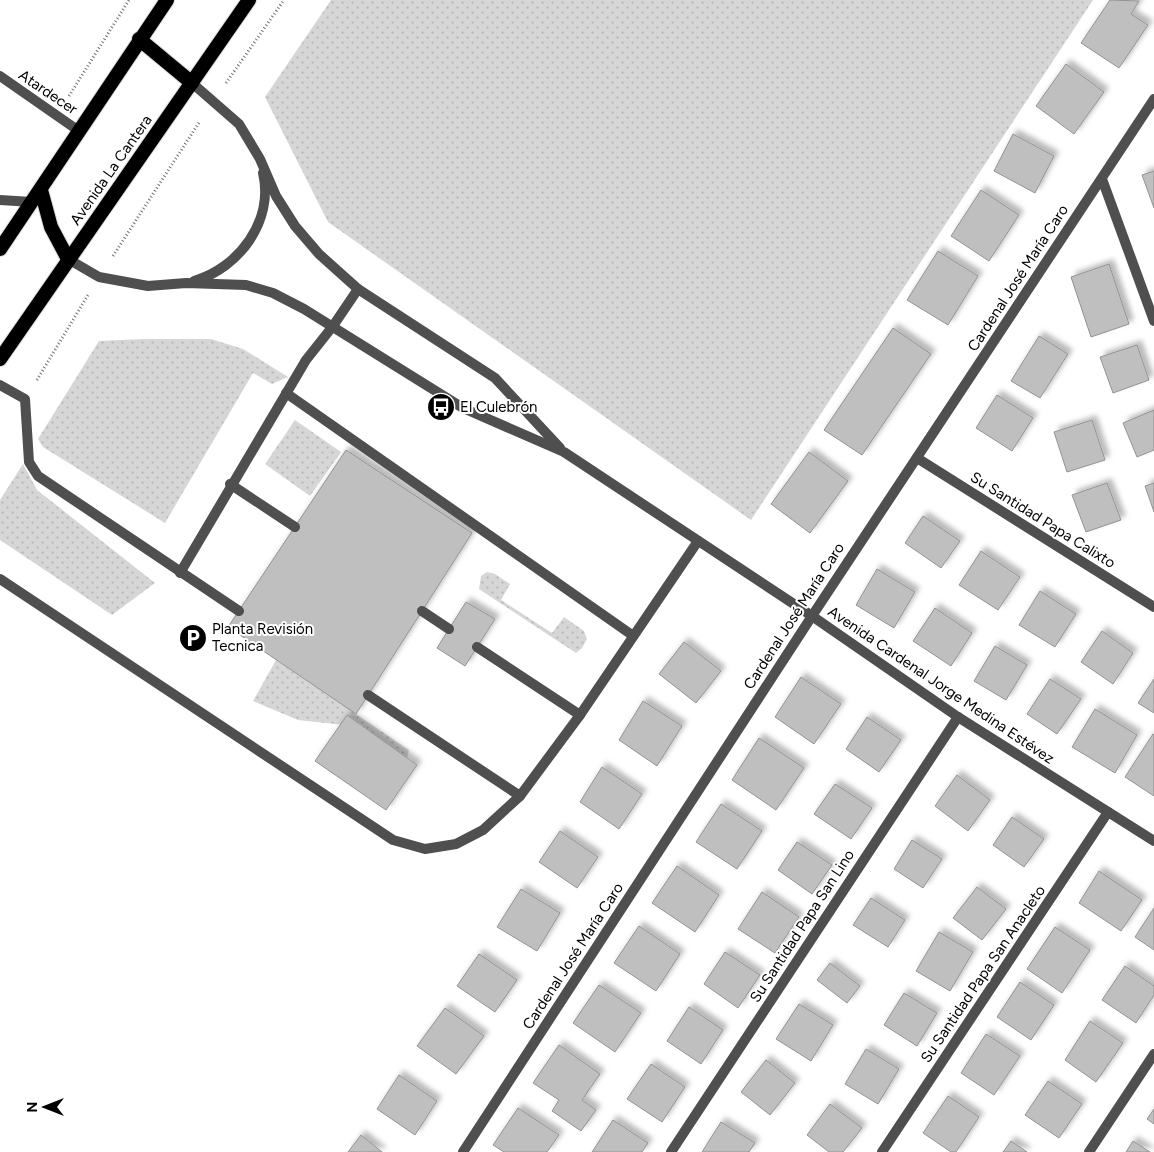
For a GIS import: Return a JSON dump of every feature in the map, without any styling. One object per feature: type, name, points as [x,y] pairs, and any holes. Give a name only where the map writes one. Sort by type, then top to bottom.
[{"type":"highway","points":[[0,249],[41,190],[139,39],[167,0]]},
{"type":"highway","name":"Avenida La Cantera","points":[[0,359],[249,0]]},
{"type":"highway","points":[[139,39],[192,83]]},
{"type":"highway","points":[[41,190],[51,227],[68,259]]},
{"type":"street","name":"Atardecer","points":[[0,76],[79,131]]},
{"type":"street","name":"Avenida Cardenal Jorge Medina Estévez","points":[[192,83],[239,124],[260,159],[276,196],[295,226],[319,254],[358,289],[494,378],[564,452]]},
{"type":"street","name":"Cardenal José María Caro","points":[[463,1152],[812,616],[1154,100]]},
{"type":"street","points":[[186,283],[205,278],[222,269],[237,256],[249,241],[259,222],[264,201],[265,180],[260,159]]},
{"type":"street","points":[[1102,179],[1154,321]]},
{"type":"street","points":[[0,200],[32,202]]},
{"type":"street","name":"Avenida Cardenal Jorge Medina Estévez","points":[[68,259],[99,277],[148,286],[186,283],[246,285],[273,293],[333,326],[463,408],[564,452],[812,616],[958,717],[1154,841]]},
{"type":"street","points":[[180,573],[230,484],[306,360],[333,326],[358,289]]},
{"type":"street","points":[[0,386],[25,399],[29,462],[38,476],[239,611]]},
{"type":"street","points":[[286,393],[632,635]]},
{"type":"street","name":"Su Santidad Papa Calixto","points":[[917,458],[1154,607]]},
{"type":"street","points":[[230,484],[295,527]]},
{"type":"street","points":[[0,579],[393,840],[425,848],[456,844],[483,830],[520,796],[580,715],[632,635],[698,541]]},
{"type":"street","points":[[422,611],[449,629]]},
{"type":"street","points":[[477,647],[580,715]]},
{"type":"street","points":[[368,695],[520,796]]},
{"type":"street","name":"Su Santidad Papa San Lino","points":[[671,1152],[958,717]]},
{"type":"street","name":"Su Santidad Papa San Anacleto","points":[[882,1152],[1108,812]]},
{"type":"street","points":[[1089,1152],[1154,1054]]},
{"type":"path","points":[[25,399],[99,277],[213,101],[284,0]]},
{"type":"shaded area","points":[[331,0],[1093,0],[751,520],[328,222],[265,97]]},
{"type":"shaded area","points":[[211,339],[243,349],[288,377],[272,384],[253,373],[165,523],[43,447],[38,439],[99,341]]},
{"type":"shaded area","points":[[295,420],[341,452],[310,496],[265,464]]},
{"type":"shaded area","points":[[23,464],[37,490],[155,583],[112,615],[0,540],[0,500]]},
{"type":"shaded area","points":[[487,572],[495,574],[510,584],[501,600],[552,633],[564,617],[584,631],[587,639],[582,648],[576,653],[479,589],[481,576]]},
{"type":"shaded area","points":[[276,660],[409,750],[406,761],[353,726],[298,720],[253,701]]},
{"type":"building","points":[[1110,0],[1139,1],[1131,14],[1148,25],[1119,68],[1081,43]]},
{"type":"building","points":[[1066,64],[1104,92],[1074,134],[1036,106]]},
{"type":"building","points":[[1013,134],[1054,156],[1035,193],[994,171]]},
{"type":"building","points":[[1154,171],[1154,208],[1142,175]]},
{"type":"building","points":[[981,190],[1019,215],[989,261],[951,236]]},
{"type":"building","points":[[938,251],[978,276],[948,325],[907,300]]},
{"type":"building","points":[[1109,264],[1129,324],[1091,337],[1071,277]]},
{"type":"building","points":[[893,328],[931,354],[862,455],[824,430]]},
{"type":"building","points":[[1039,336],[1068,354],[1040,398],[1011,381]]},
{"type":"building","points":[[1137,345],[1149,380],[1113,393],[1100,357]]},
{"type":"building","points":[[997,395],[1033,418],[1012,451],[976,428]]},
{"type":"building","points":[[1154,410],[1154,450],[1137,457],[1123,423]]},
{"type":"building","points":[[1092,420],[1105,460],[1067,472],[1054,432]]},
{"type":"building","points":[[346,450],[472,533],[356,714],[228,627]]},
{"type":"building","points":[[809,452],[848,481],[810,533],[771,504]]},
{"type":"building","points":[[1107,483],[1121,520],[1086,532],[1072,495]]},
{"type":"building","points":[[1154,483],[1154,512],[1145,486]]},
{"type":"building","points":[[923,516],[960,541],[941,568],[905,543]]},
{"type":"building","points":[[981,551],[1020,577],[998,610],[959,585]]},
{"type":"building","points":[[877,569],[915,592],[894,628],[856,605]]},
{"type":"building","points":[[1040,591],[1076,614],[1055,647],[1019,625]]},
{"type":"building","points":[[466,602],[495,619],[465,666],[437,648]]},
{"type":"building","points":[[935,608],[972,633],[951,666],[913,641]]},
{"type":"building","points":[[1102,631],[1133,653],[1113,684],[1081,662]]},
{"type":"building","points":[[684,642],[721,671],[696,703],[659,674]]},
{"type":"building","points":[[995,646],[1027,665],[1006,700],[974,681]]},
{"type":"building","points":[[801,677],[841,704],[814,744],[775,717]]},
{"type":"building","points":[[1050,679],[1081,699],[1057,734],[1027,714]]},
{"type":"building","points":[[1154,679],[1154,713],[1138,703]]},
{"type":"building","points":[[643,701],[682,726],[657,766],[619,740]]},
{"type":"building","points":[[1095,709],[1137,735],[1115,773],[1072,747]]},
{"type":"building","points":[[347,715],[417,765],[386,810],[315,761]]},
{"type":"building","points":[[867,717],[901,740],[879,772],[846,749]]},
{"type":"building","points":[[1154,735],[1154,796],[1125,777]]},
{"type":"building","points":[[759,738],[804,768],[776,810],[732,780]]},
{"type":"building","points":[[602,767],[642,794],[619,829],[580,802]]},
{"type":"building","points":[[957,775],[990,800],[968,831],[935,806]]},
{"type":"building","points":[[835,784],[872,808],[851,839],[814,814]]},
{"type":"building","points":[[721,804],[762,831],[737,869],[696,842]]},
{"type":"building","points":[[1012,817],[1044,839],[1024,867],[993,845]]},
{"type":"building","points":[[560,831],[598,857],[577,888],[539,862]]},
{"type":"building","points":[[912,840],[942,859],[923,888],[894,869]]},
{"type":"building","points":[[797,842],[832,865],[812,894],[778,870]]},
{"type":"building","points":[[677,866],[719,895],[695,932],[652,903]]},
{"type":"building","points":[[1099,871],[1142,900],[1121,931],[1079,903]]},
{"type":"building","points":[[977,887],[1006,909],[982,940],[953,918]]},
{"type":"building","points":[[521,889],[560,913],[537,951],[497,927]]},
{"type":"building","points":[[762,892],[799,917],[775,953],[738,929]]},
{"type":"building","points":[[871,898],[905,920],[888,947],[853,925]]},
{"type":"building","points":[[1154,908],[1154,950],[1135,937]]},
{"type":"building","points":[[639,926],[680,954],[656,991],[614,963]]},
{"type":"building","points":[[1055,927],[1090,950],[1062,993],[1027,969]]},
{"type":"building","points":[[939,932],[973,952],[950,991],[916,971]]},
{"type":"building","points":[[725,952],[760,975],[738,1008],[704,984]]},
{"type":"building","points":[[479,954],[517,980],[495,1012],[457,986]]},
{"type":"building","points":[[830,963],[860,986],[847,1003],[817,980]]},
{"type":"building","points":[[1125,966],[1154,986],[1154,995],[1136,1023],[1102,1000]]},
{"type":"building","points":[[1020,982],[1054,1005],[1031,1040],[997,1017]]},
{"type":"building","points":[[599,985],[641,1013],[615,1052],[573,1023]]},
{"type":"building","points":[[904,993],[937,1013],[917,1046],[884,1025]]},
{"type":"building","points":[[799,1004],[833,1025],[811,1061],[776,1039]]},
{"type":"building","points":[[689,1007],[723,1030],[701,1064],[667,1041]]},
{"type":"building","points":[[445,1008],[484,1036],[456,1074],[417,1046]]},
{"type":"building","points":[[1090,1021],[1123,1043],[1096,1082],[1065,1060]]},
{"type":"building","points":[[986,1034],[1020,1056],[994,1095],[961,1073]]},
{"type":"building","points":[[559,1045],[600,1074],[582,1100],[596,1110],[581,1131],[552,1111],[559,1100],[533,1083]]},
{"type":"building","points":[[866,1049],[899,1069],[878,1104],[845,1084]]},
{"type":"building","points":[[766,1060],[795,1083],[770,1115],[741,1092]]},
{"type":"building","points":[[651,1064],[685,1087],[662,1122],[627,1099]]},
{"type":"building","points":[[399,1075],[437,1101],[415,1135],[377,1109]]},
{"type":"building","points":[[1048,1081],[1082,1104],[1059,1138],[1025,1115]]},
{"type":"building","points":[[948,1096],[979,1117],[956,1152],[951,1152],[923,1133]]},
{"type":"building","points":[[830,1104],[862,1128],[843,1152],[829,1152],[807,1135]]},
{"type":"building","points":[[518,1108],[559,1135],[547,1152],[504,1152],[493,1145]]},
{"type":"building","points":[[1154,1109],[1154,1124],[1147,1119]]},
{"type":"building","points":[[613,1120],[648,1143],[642,1152],[592,1152]]},
{"type":"building","points":[[721,1122],[755,1143],[749,1152],[702,1152]]},
{"type":"building","points":[[361,1135],[382,1152],[348,1152]]},
{"type":"building","points":[[1011,1141],[1027,1152],[1003,1152]]},
{"type":"building","points":[[1133,1141],[1150,1152],[1126,1152]]},
{"type":"place","name":"El Culebrón","points":[[441,407]]},
{"type":"place","name":"Planta Revisión Tecnica","points":[[193,638]]}]
